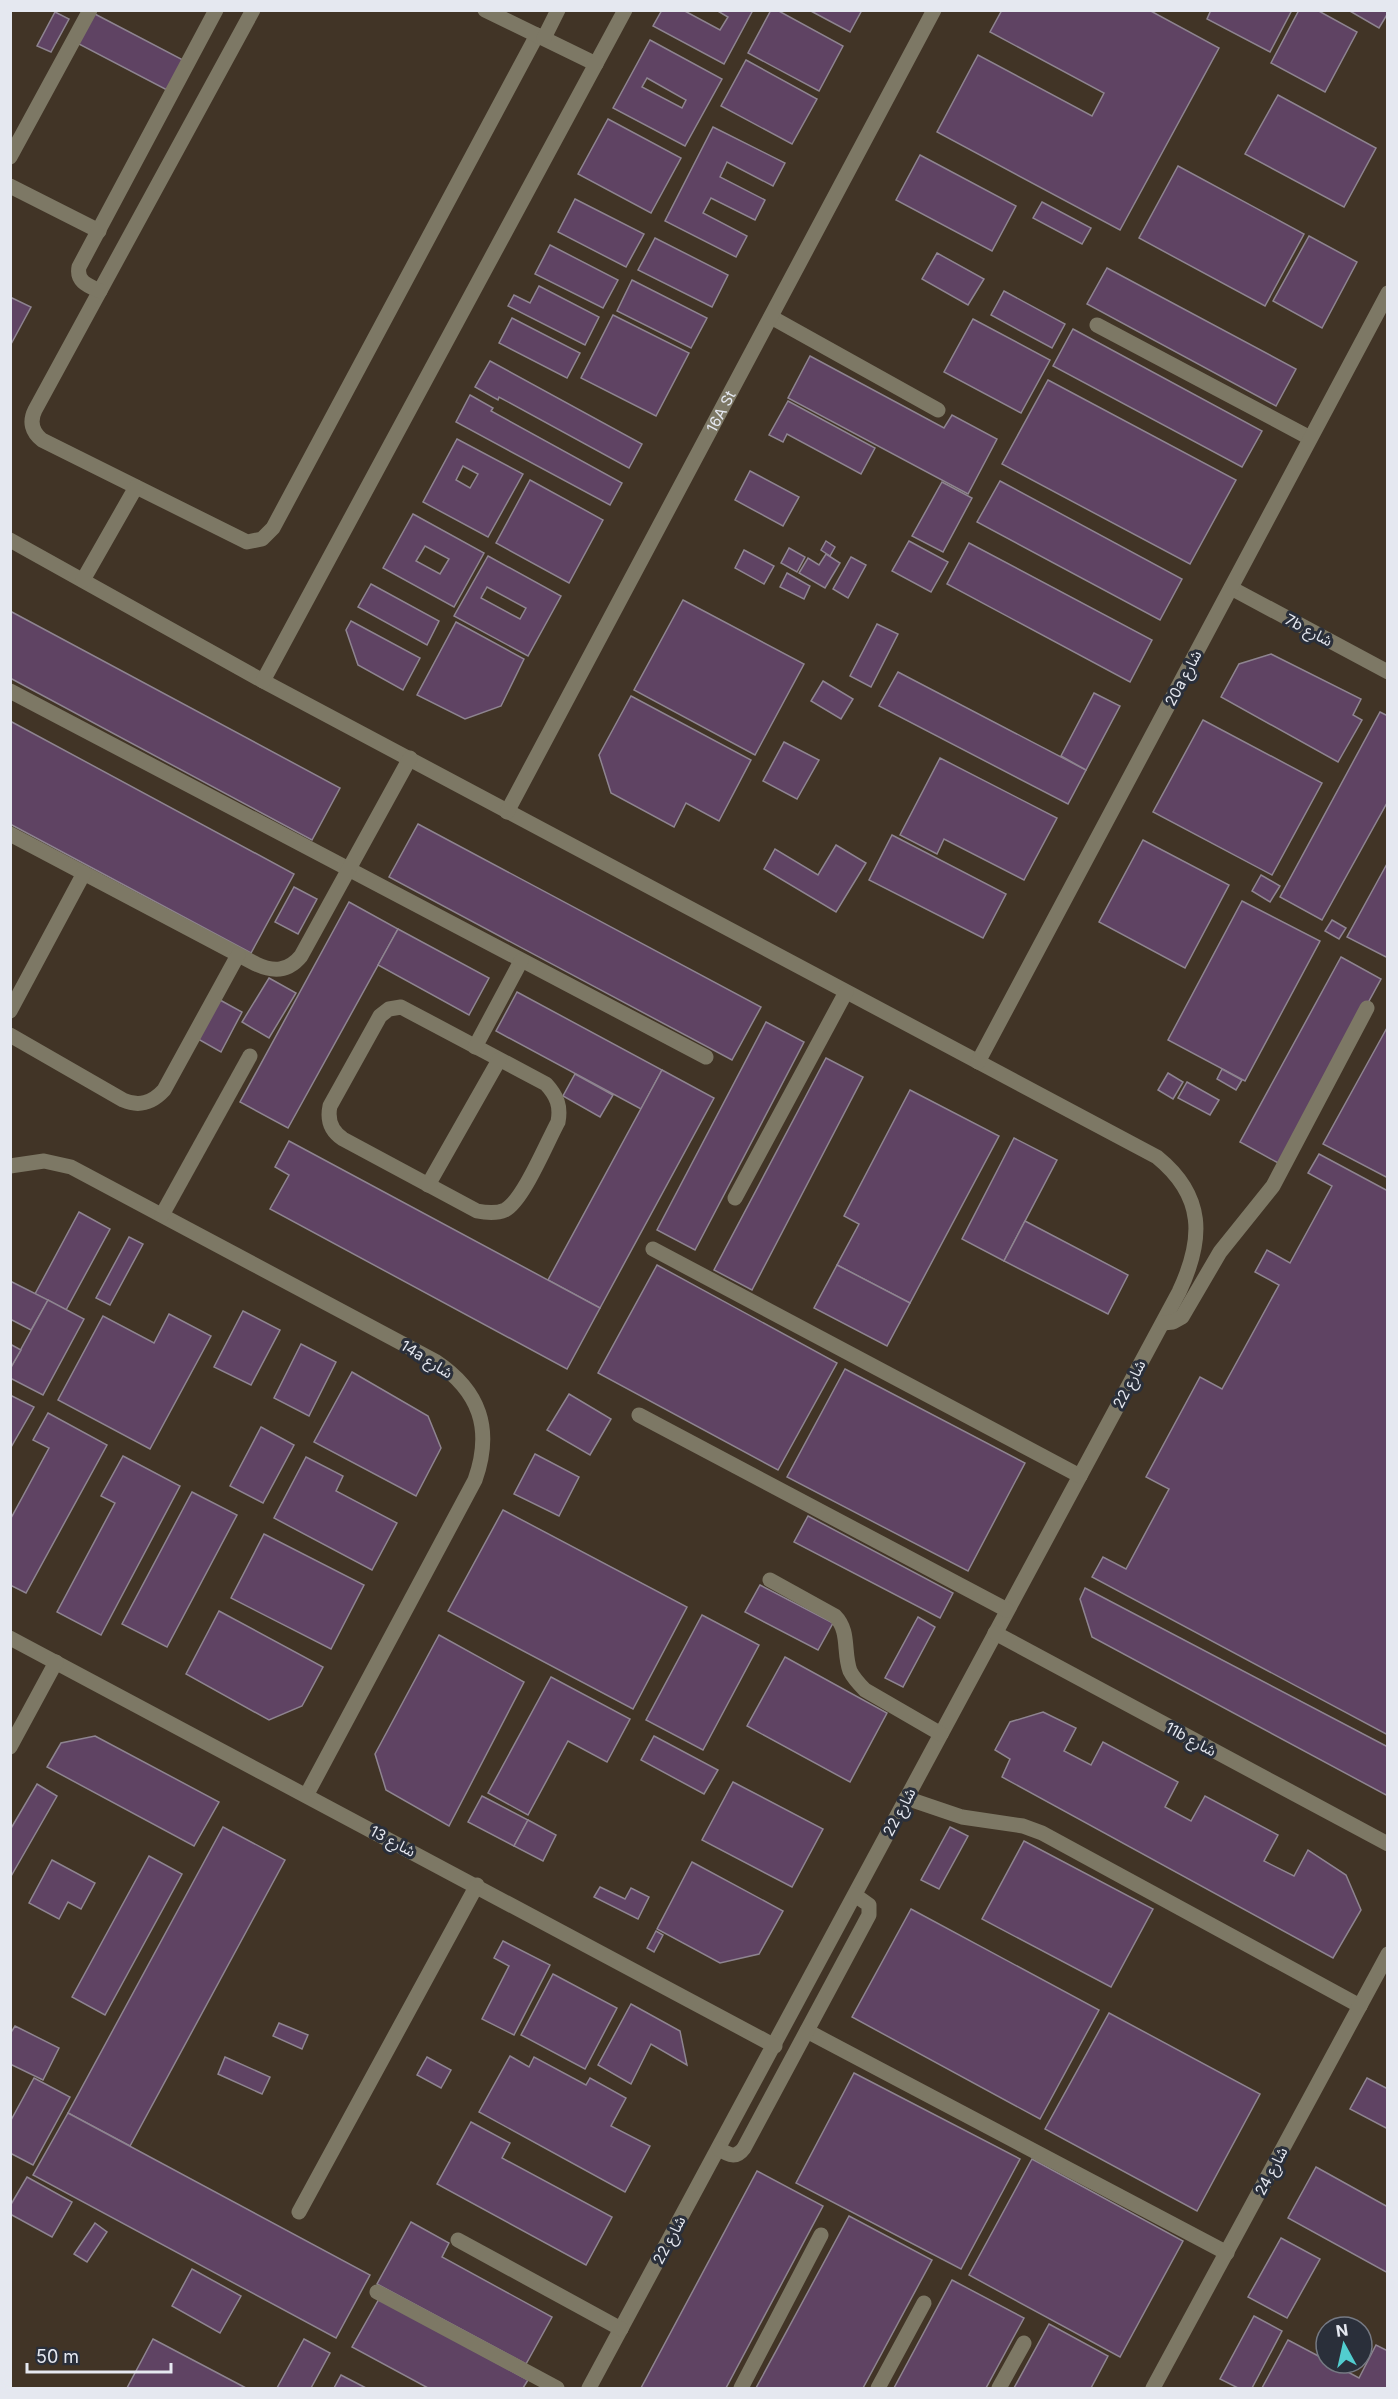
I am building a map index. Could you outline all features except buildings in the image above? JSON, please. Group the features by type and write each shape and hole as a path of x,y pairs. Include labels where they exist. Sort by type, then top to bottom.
{"street":[{"path":"10,157 90,10"},
{"path":"100,291 82,282 78,271 216,10"},
{"path":"253,10 34,410 32,426 42,440 240,540 255,541 269,534 541,36 558,10"},
{"path":"486,10 596,64"},
{"path":"263,681 625,10"},
{"name":"16A St","path":"507,812 934,10"},
{"path":"10,186 99,231"},
{"name":"20a شارع","path":"978,1062 1388,293"},
{"path":"771,317 938,410"},
{"path":"1097,326 1310,438"},
{"path":"83,580 136,488"},
{"path":"10,540 263,681 978,1062"},
{"name":"7b شارع","path":"1231,588 1388,672"},
{"path":"10,691 706,1057"},
{"path":"10,834 238,955 269,969 284,969 296,962 410,758"},
{"path":"10,1011 84,873"},
{"path":"10,1035 123,1100 130,1103 146,1103 164,1090 238,955"},
{"path":"475,1047 521,961"},
{"path":"735,1198 846,992"},
{"path":"1163,1323 1173,1322 1182,1317 1220,1252 1269,1192 1366,1008"},
{"path":"389,1009 407,1009 499,1060 546,1084 557,1098 559,1106 558,1122 518,1199 504,1210 486,1213 477,1211 338,1136 330,1125 330,1106 380,1016 389,1009"},
{"path":"162,1215 250,1056"},
{"path":"429,1185 499,1060"},
{"name":"شارع 22","path":"589,2388 1186,1278 1197,1231 1192,1202 1178,1176 1157,1157 978,1062"},
{"name":"14a شارع","path":"10,1166 44,1161 64,1165 435,1361 452,1372 476,1403 482,1422 484,1442 482,1461 475,1480 308,1794"},
{"path":"653,1249 1080,1476"},
{"path":"639,1415 1007,1610"},
{"path":"770,1580 840,1621 845,1635 850,1669 864,1690 941,1734"},
{"name":"11b شارع","path":"995,1633 1388,1844"},
{"name":"شارع 13","path":"10,1638 308,1794 774,2046"},
{"path":"10,1747 56,1662"},
{"path":"906,1798 962,1817 1023,1826 1042,1833 1360,2006"},
{"path":"299,2212 477,1886"},
{"path":"719,2149 732,2156 737,2155 744,2148 807,2031 868,1915 869,1905 855,1895"},
{"name":"شارع 24","path":"1154,2388 1388,1954"},
{"path":"807,2031 1227,2253"},
{"path":"741,2388 821,2235"},
{"path":"458,2240 621,2329"},
{"path":"377,2292 557,2388"},
{"path":"878,2388 924,2303"},
{"path":"999,2388 1024,2343"}],"shaded area":[{"path":"11,11 1387,11 1387,2388 11,2388"}]}
